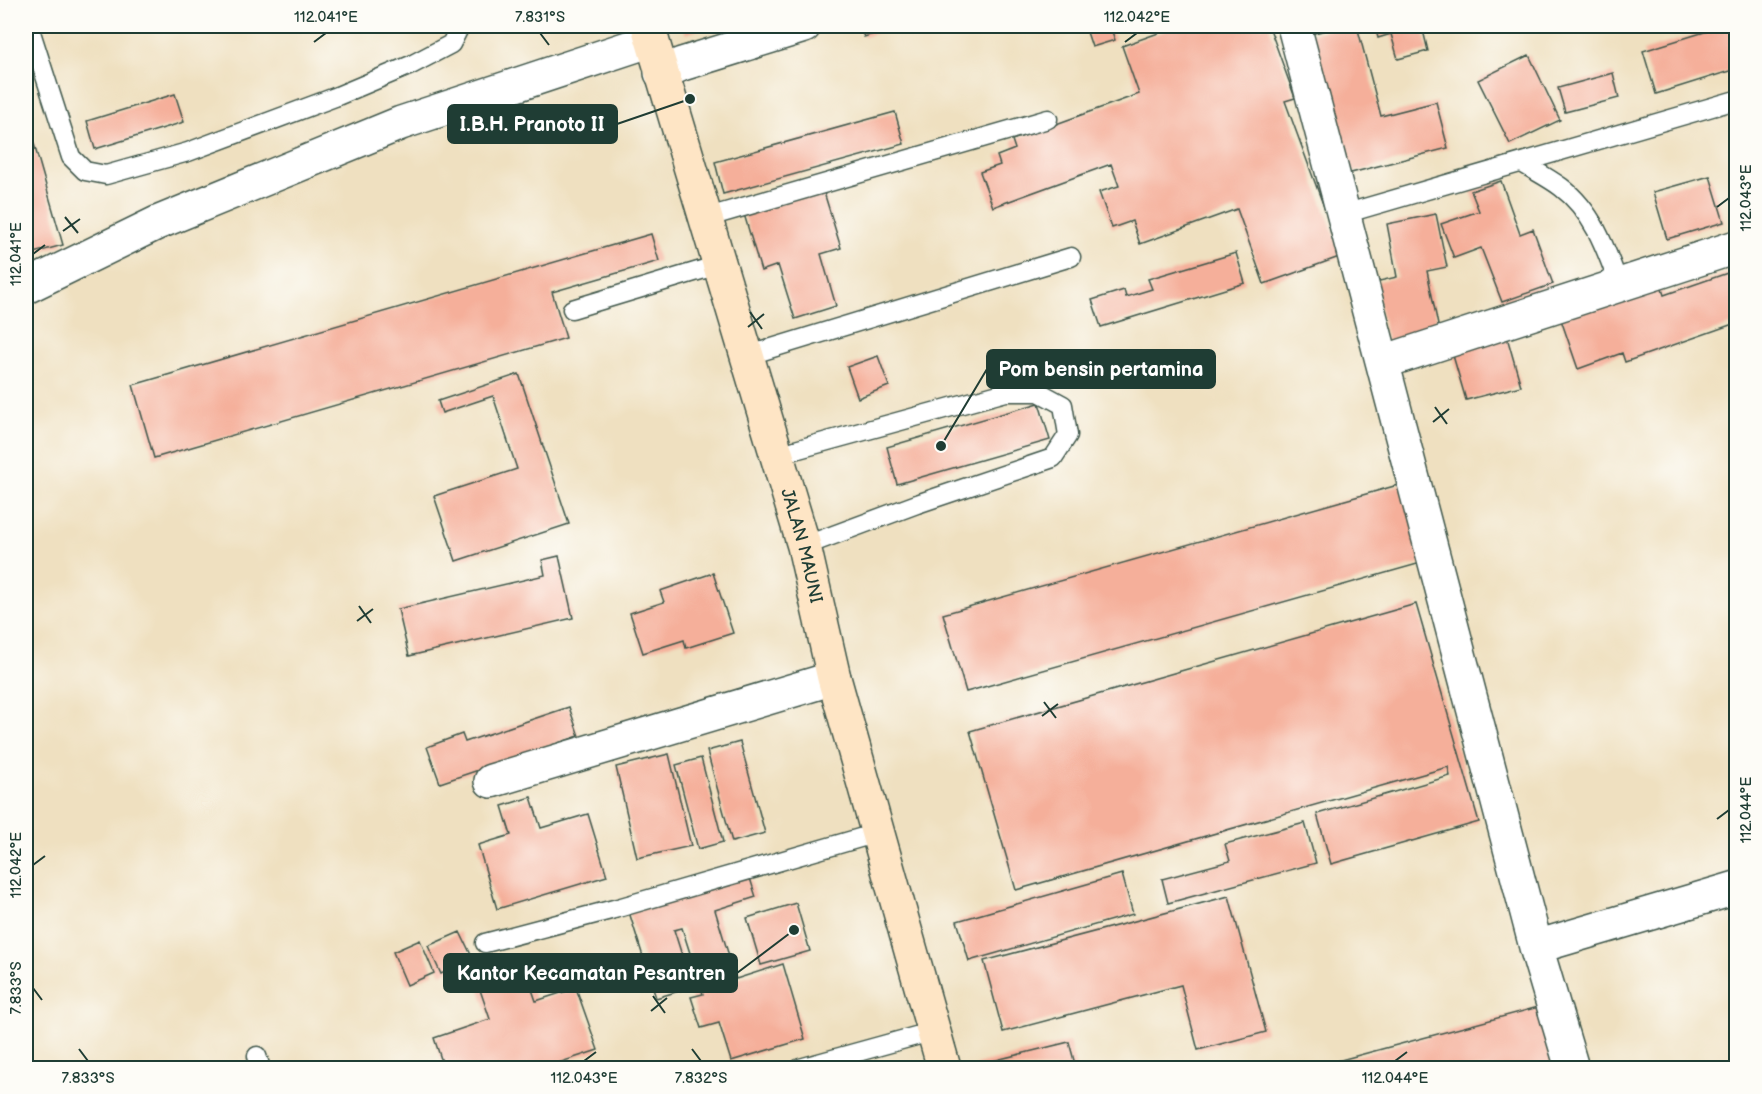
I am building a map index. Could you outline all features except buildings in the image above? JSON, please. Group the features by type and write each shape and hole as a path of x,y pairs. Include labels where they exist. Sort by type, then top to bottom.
{"main road":[{"name":"JALAN MAUNI","path":"650,33 804,546 834,678 944,1068"}],"street":[{"path":"661,73 804,26"},
{"path":"1294,26 1536,947 1572,1068"},
{"path":"26,286 157,223 401,123 650,33"},
{"path":"1383,362 1737,248"},
{"path":"491,781 834,678"},
{"path":"1536,947 1737,888"}],"lane":[{"path":"29,26 71,157 85,171 106,175 188,152 357,88 411,65 451,44 460,26"},
{"path":"1344,214 1737,100"},
{"path":"705,218 1048,119"},
{"path":"1522,163 1562,188 1588,214 1606,250 1619,285"},
{"path":"746,356 1071,257"},
{"path":"572,309 718,265"},
{"path":"777,457 795,450 1006,392 1039,392 1063,405 1068,435 1053,458 917,504 804,546"},
{"path":"485,943 618,908 877,833"},
{"path":"800,1068 933,1031"}],"place":[{"name":"I.B.H. Pranoto II","path":"690,99"},
{"name":"Pom bensin pertamina","path":"941,446"},
{"name":"Kantor Kecamatan Pesantren","path":"794,930"}]}
